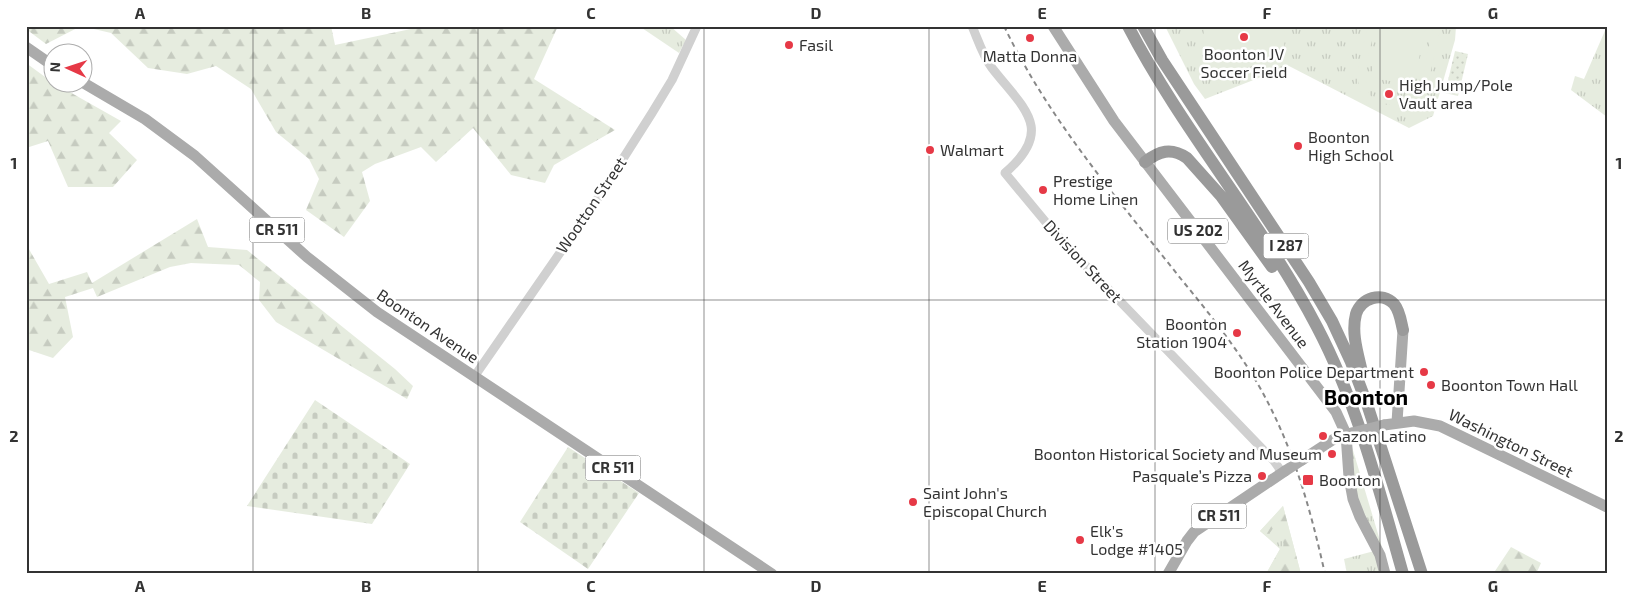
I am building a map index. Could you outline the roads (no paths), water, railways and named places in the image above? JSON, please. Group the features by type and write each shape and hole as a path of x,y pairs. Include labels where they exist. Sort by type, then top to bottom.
{"highway":[{"name":"I 287","path":"1128,26 1165,91 1261,235 1301,299 1328,348 1353,409 1372,466 1402,570"},
{"name":"I 287","path":"1143,26 1162,60 1321,302 1351,362 1382,448 1420,570"},
{"path":"1153,26 1162,60"},
{"path":"1145,162 1156,154 1168,151 1181,154 1187,158 1230,207 1289,291 1301,299"},
{"path":"1382,448 1356,345 1354,328 1356,314 1362,305 1371,298 1377,297 1388,300 1396,306 1403,330"}],"main road":[{"name":"Myrtle Avenue","path":"1053,26 1105,108 1331,406 1349,433 1349,477 1353,499 1360,518 1376,546 1384,569"},
{"path":"26,46 42,58"},
{"name":"Boonton Avenue","path":"92,88 145,119 194,156 336,280 377,312 772,574"},
{"path":"1397,422 1403,330"},
{"name":"Washington Street","path":"1349,433 1397,422 1423,422 1440,426 1607,507"},
{"name":"CR 511","path":"1168,574 1194,532 1329,442 1349,433"}],"street":[{"name":"Wootton Street","path":"474,377 600,195 652,113 680,64 697,26"},
{"name":"Division Street","path":"972,26 991,66 1021,103 1028,114 1031,125 1031,136 1024,154 1005,174 1074,254 1274,461 1283,473"}],"railway":[{"path":"1004,26 1022,61 1063,126 1109,188 1222,331 1259,386 1282,431 1291,454 1313,525 1325,574"}],"place":[{"name":"Boonton JV Soccer Field","path":"1244,37"},
{"name":"Matta Donna","path":"1030,38"},
{"name":"Fasil","path":"789,45"},
{"name":"High Jump/Pole Vault area","path":"1389,94"},
{"name":"Boonton High School","path":"1298,146"},
{"name":"Walmart","path":"930,150"},
{"name":"Prestige Home Linen","path":"1043,190"},
{"name":"Boonton Station 1904","path":"1237,333"},
{"name":"Boonton Police Department","path":"1424,372"},
{"name":"Boonton Town Hall","path":"1431,385"},
{"name":"Sazon Latino","path":"1323,436"},
{"name":"Boonton Historical Society and Museum","path":"1332,454"},
{"name":"Pasquale’s Pizza","path":"1262,476"},
{"name":"Boonton","path":"1308,480"},
{"name":"Saint John's Episcopal Church","path":"913,502"},
{"name":"Elk's Lodge #1405","path":"1080,540"}],"district":[{"name":"Boonton","path":"1366,398"}]}
